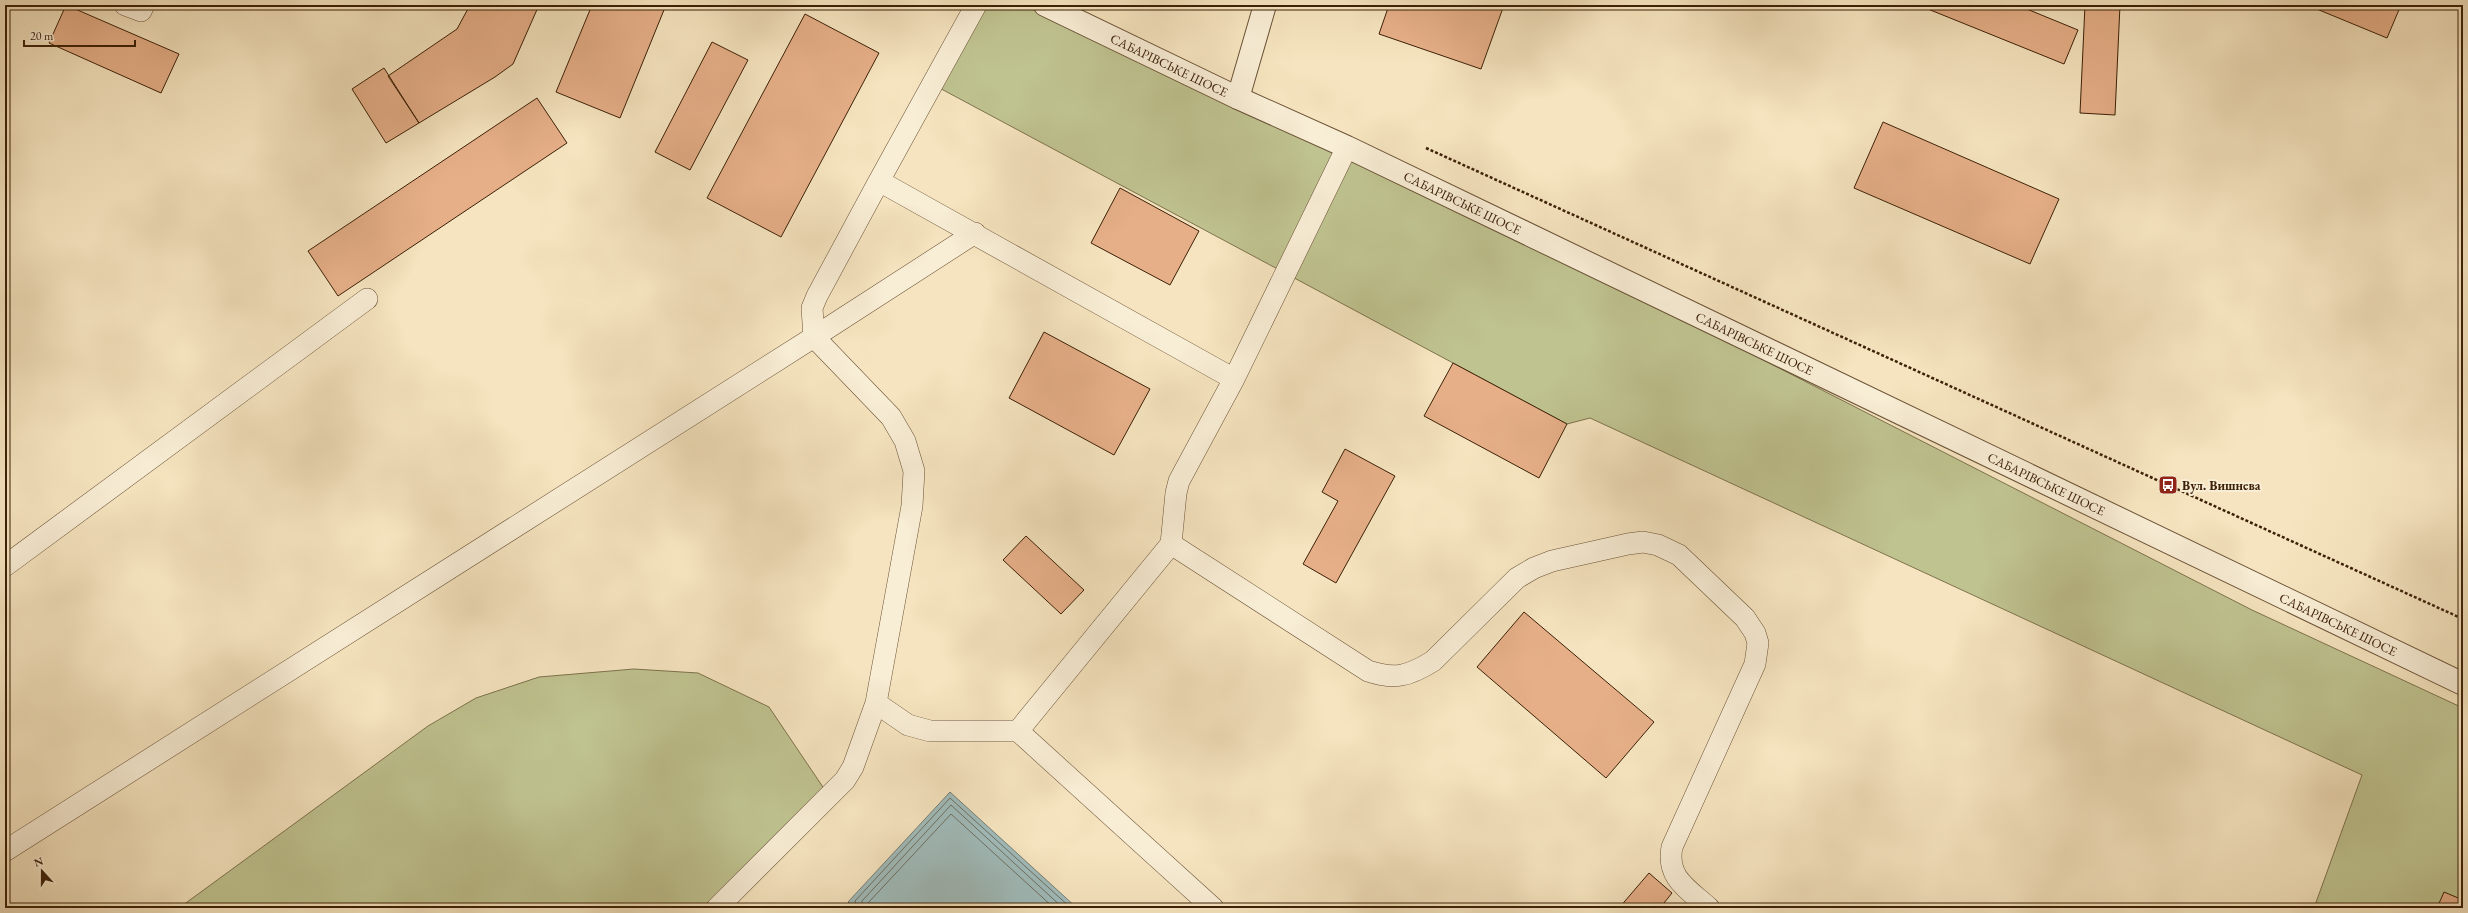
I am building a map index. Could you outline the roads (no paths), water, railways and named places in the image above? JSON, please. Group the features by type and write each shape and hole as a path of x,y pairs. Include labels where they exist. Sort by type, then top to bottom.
{"street":[{"name":"САБАРІВСЬКЕ ШОСЕ","path":"1045,5 1238,98 1347,147 2463,684"},
{"path":"1238,98 1265,5"}],"lane":[{"path":"125,5 141,11 144,5"},
{"path":"717,908 845,780 853,767 876,703 912,506 914,471 905,441 891,417 814,337 812,308 879,181 976,5"},
{"path":"1018,731 1171,544 1175,499 1179,482 1234,379 1347,147"},
{"path":"879,181 975,233 1234,379"},
{"path":"5,851 814,337 975,233"},
{"path":"5,566 367,299"},
{"path":"1171,544 1368,671 1395,677 1420,669 1433,661 1518,578 1534,568 1552,561 1636,543 1658,545 1679,555 1745,618 1755,633 1758,643 1755,664 1672,847 1670,857 1671,867 1678,880 1709,908"},
{"path":"876,703 908,725 930,732 1018,731 1213,908"}],"water":[{"path":"950,792 1077,908 855,908 848,902"}],"place":[{"name":"Вул. Вишнева","path":"2168,485"}]}
